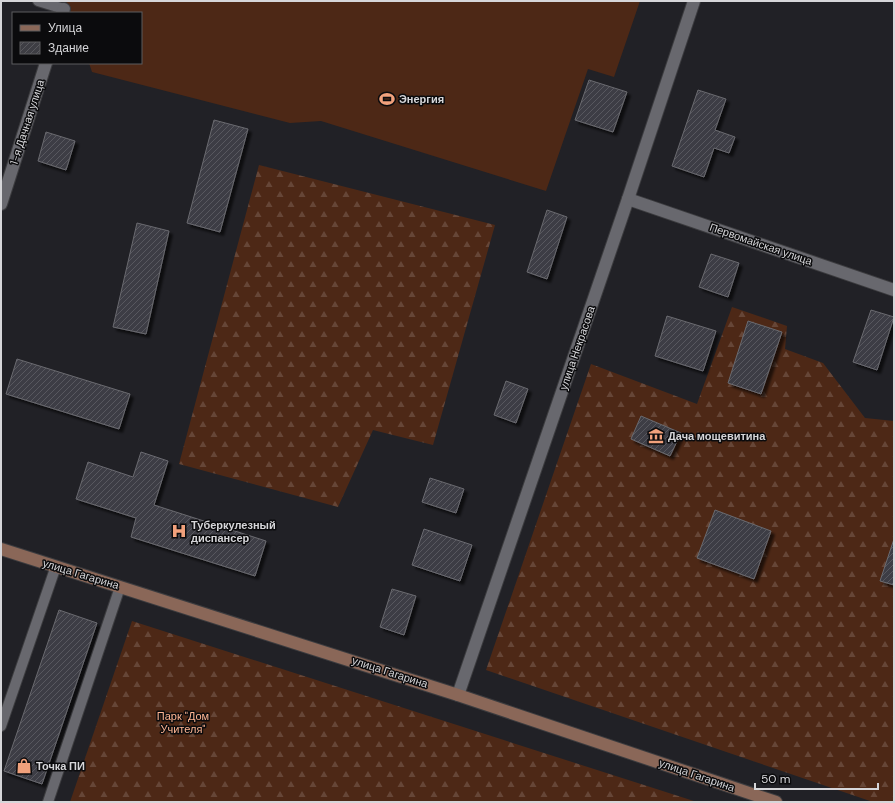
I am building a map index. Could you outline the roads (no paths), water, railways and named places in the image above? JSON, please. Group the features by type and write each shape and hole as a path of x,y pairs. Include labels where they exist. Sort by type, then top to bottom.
{"street":[{"name":"улица Некрасова","path":"458,694 628,199 694,1"},
{"name":"1-я Дачная улица","path":"1,204 46,64"},
{"name":"Первомайская улица","path":"628,199 894,290"},
{"name":"улица Гагарина","path":"1,549 458,694 776,802"}],"lane":[{"path":"38,1 63,11"},
{"path":"1,726 56,566"},
{"path":"48,802 120,587"}],"place":[{"name":"Энергия","path":"387,99"},
{"name":"Дача мощевитина","path":"656,436"},
{"name":"Туберкулезный диспансер","path":"179,531"},
{"name":"Точка ПИ","path":"24,766"}],"park label":[{"name":"Парк \"Дом Учителя\"","path":"183,722"}]}
